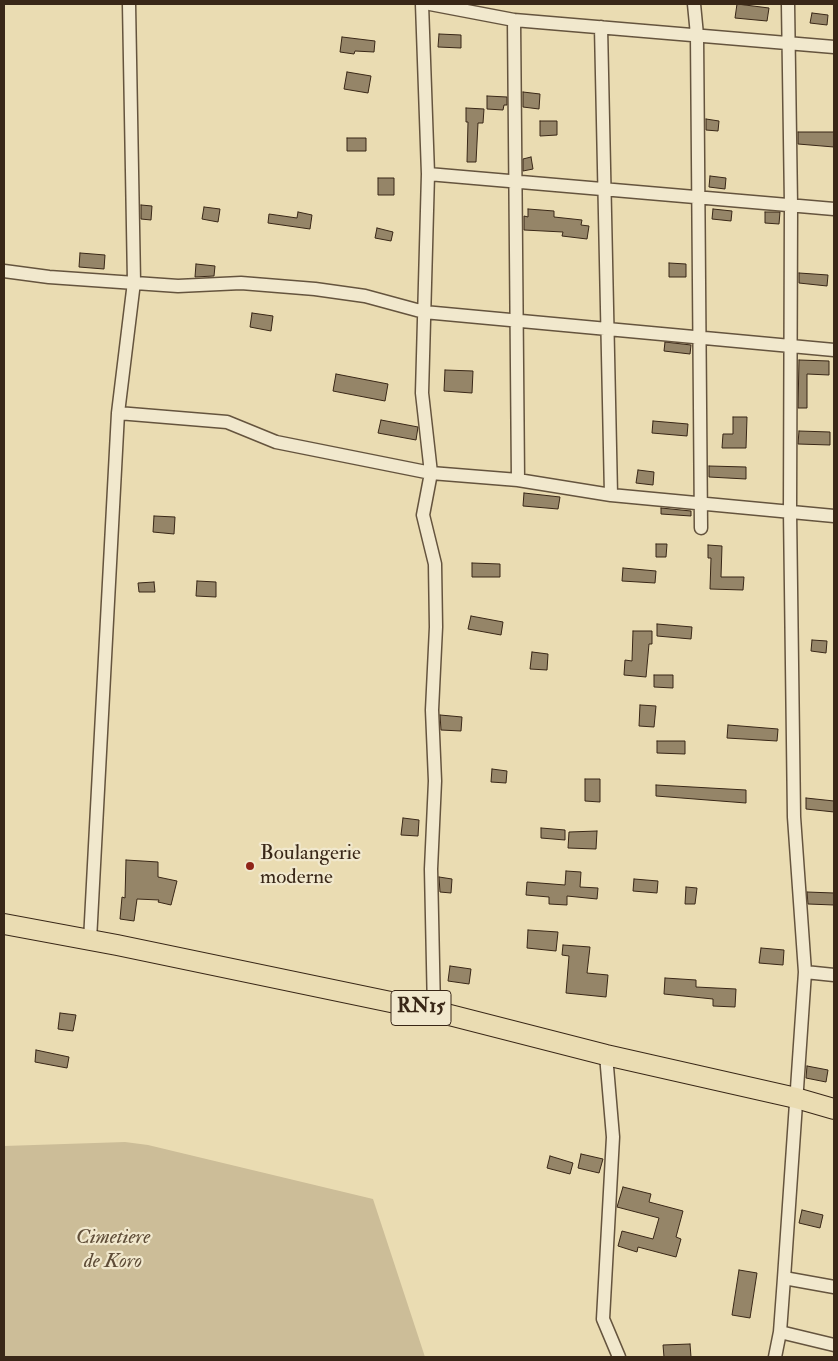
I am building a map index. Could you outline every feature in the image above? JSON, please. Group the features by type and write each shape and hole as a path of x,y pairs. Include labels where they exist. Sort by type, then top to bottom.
{"main road":[{"name":"RN15","path":"4,924 434,1011 606,1055 796,1098 834,1109"}],"street":[{"path":"90,940 118,413 134,282 129,4"},
{"path":"422,4 428,174 422,393 431,473 423,515 435,564 436,627 432,710 435,781 431,869 434,1011"},
{"path":"430,4 514,20 834,47"},
{"path":"694,4 697,35 701,528"},
{"path":"775,1357 780,1332 805,972 794,817 790,511 791,205 787,44 788,4"},
{"path":"514,20 518,480"},
{"path":"601,27 611,495"},
{"path":"428,174 834,209"},
{"path":"4,271 178,286 241,283 315,289 365,296 424,312 834,350"},
{"path":"118,413 227,422 276,442 431,473 518,480 611,495 834,516"},
{"path":"805,972 834,975"},
{"path":"606,1055 613,1137 603,1320 619,1357"},
{"path":"784,1278 834,1288"},
{"path":"780,1332 834,1346"}],"green space":[{"name":"Cimetiere de Koro","path":"125,1142 148,1145 373,1199 425,1357 4,1357 4,1146"}],"building":[{"path":"737,4 769,8 767,21 735,18"},
{"path":"812,13 828,15 827,25 810,23"},
{"path":"439,34 461,35 461,48 438,47"},
{"path":"342,37 375,41 374,52 355,51 354,54 340,52"},
{"path":"347,72 371,76 368,93 344,89"},
{"path":"523,92 540,94 539,109 523,107"},
{"path":"487,96 507,97 507,105 504,105 503,110 487,109"},
{"path":"466,108 484,109 483,123 478,123 476,162 467,162 468,122 466,122"},
{"path":"706,119 719,121 718,131 706,130"},
{"path":"540,121 557,121 557,135 540,136"},
{"path":"798,132 834,132 834,147 798,144"},
{"path":"347,138 366,138 366,151 347,151"},
{"path":"531,157 533,169 523,171 523,159"},
{"path":"710,176 726,178 725,189 709,187"},
{"path":"378,178 394,178 394,195 378,195"},
{"path":"141,205 152,206 151,220 141,219"},
{"path":"204,207 220,209 218,222 202,219"},
{"path":"528,209 554,211 554,217 582,220 581,225 589,226 587,239 562,236 563,232 524,230 524,216 528,217"},
{"path":"713,209 732,211 731,221 712,219"},
{"path":"298,212 312,215 310,229 268,223 269,214 297,218"},
{"path":"765,212 780,212 779,224 765,223"},
{"path":"377,228 393,232 391,241 375,238"},
{"path":"80,253 105,255 104,269 79,267"},
{"path":"669,263 686,264 686,277 669,277"},
{"path":"196,264 215,266 214,276 195,277"},
{"path":"799,273 828,275 827,286 799,283"},
{"path":"252,313 273,316 271,331 250,327"},
{"path":"665,342 691,345 690,354 664,351"},
{"path":"799,360 829,361 829,375 807,374 807,408 798,408"},
{"path":"445,370 473,371 472,393 444,391"},
{"path":"336,374 388,384 385,401 333,391"},
{"path":"733,417 747,417 746,448 722,448 723,434 733,434"},
{"path":"381,420 418,427 416,440 378,433"},
{"path":"653,421 688,424 687,436 652,433"},
{"path":"799,431 830,432 830,445 798,444"},
{"path":"709,466 746,467 746,479 709,477"},
{"path":"638,470 654,472 653,485 636,483"},
{"path":"524,493 560,497 558,509 523,506"},
{"path":"661,508 691,511 691,516 661,514"},
{"path":"154,516 175,517 174,534 153,532"},
{"path":"656,544 667,544 666,557 656,557"},
{"path":"708,545 722,546 721,577 744,577 743,590 710,589 711,558 708,558"},
{"path":"472,563 500,564 500,577 472,577"},
{"path":"623,568 656,571 655,583 622,581"},
{"path":"197,581 216,582 216,597 196,596"},
{"path":"154,582 155,592 139,592 138,583"},
{"path":"471,616 503,622 501,635 468,629"},
{"path":"657,624 692,627 691,639 657,636"},
{"path":"633,631 652,631 652,644 649,644 646,677 624,675 625,660 632,661"},
{"path":"812,640 827,641 826,653 811,651"},
{"path":"532,652 548,654 547,670 530,669"},
{"path":"654,675 673,675 673,688 654,687"},
{"path":"640,705 656,706 654,727 639,726"},
{"path":"440,715 462,717 461,731 441,730"},
{"path":"728,725 778,729 777,741 727,738"},
{"path":"657,741 685,741 685,754 657,753"},
{"path":"492,769 507,771 506,783 491,782"},
{"path":"585,779 600,779 600,802 585,801"},
{"path":"656,785 746,790 746,803 656,796"},
{"path":"806,798 834,801 834,812 806,809"},
{"path":"403,818 419,820 418,836 401,835"},
{"path":"541,828 565,830 565,840 541,838"},
{"path":"597,831 596,849 568,848 569,832"},
{"path":"126,860 158,862 158,877 177,881 171,905 158,902 159,900 137,899 134,921 120,919 122,897 125,898"},
{"path":"566,871 581,872 580,887 598,888 597,899 567,896 567,905 549,904 549,897 526,895 527,882 565,885"},
{"path":"439,877 452,879 451,893 440,892"},
{"path":"634,879 658,881 657,893 633,891"},
{"path":"686,887 697,888 695,904 685,904"},
{"path":"807,892 834,893 834,905 808,904"},
{"path":"528,930 558,932 556,951 527,948"},
{"path":"563,945 590,947 587,973 608,975 606,997 566,993 569,956 562,955"},
{"path":"761,948 784,950 783,965 759,963"},
{"path":"450,966 471,969 469,984 448,981"},
{"path":"665,978 696,980 696,987 736,989 735,1007 713,1006 713,999 664,994"},
{"path":"60,1013 76,1015 73,1031 58,1029"},
{"path":"36,1050 69,1057 67,1068 35,1062"},
{"path":"807,1066 828,1070 826,1082 806,1078"},
{"path":"581,1154 603,1159 599,1173 578,1168"},
{"path":"550,1156 573,1163 570,1174 547,1168"},
{"path":"623,1187 651,1194 649,1202 683,1211 676,1237 681,1239 676,1257 638,1247 637,1252 618,1246 622,1231 653,1239 659,1218 617,1207"},
{"path":"802,1210 823,1215 820,1228 799,1223"},
{"path":"739,1270 757,1273 750,1318 732,1315"},
{"path":"690,1344 691,1357 664,1357 663,1345"}],"place":[{"name":"Boulangerie moderne","path":"250,866"}]}
